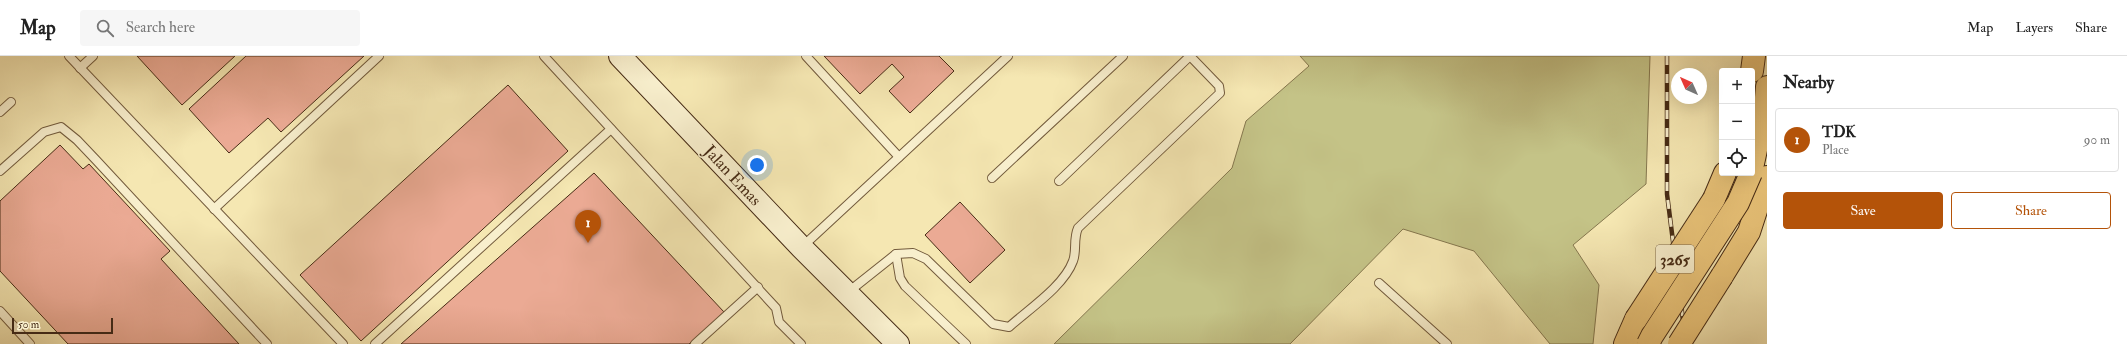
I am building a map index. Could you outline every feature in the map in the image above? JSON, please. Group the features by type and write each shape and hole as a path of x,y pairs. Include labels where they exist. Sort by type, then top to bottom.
{"main road":[{"name":"Jalan Emas","path":"620,56 801,247 898,344"},
{"path":"1752,68 1754,56"},
{"path":"1755,155 1766,108 1767,87"},
{"name":"3265","path":"1629,344 1636,320 1714,199 1724,176"},
{"path":"1648,344 1738,203 1750,176"},
{"name":"3265","path":"1679,344 1749,232 1767,177"},
{"name":"Jalan Emas","path":"846,293 887,344"},
{"path":"1626,344 1636,320"}],"lane":[{"path":"69,56 343,344"},
{"path":"80,68 93,56"},
{"path":"214,209 379,56"},
{"path":"544,56 758,287 776,308 779,322 801,344"},
{"path":"806,56 899,157"},
{"path":"801,247 1008,56"},
{"path":"992,178 1122,56"},
{"path":"846,293 896,254 913,252 926,259 993,324 1009,327 1067,275 1074,259 1075,234 1078,228 1220,93 1219,86 1190,56 1059,181"},
{"path":"0,112 11,102"},
{"path":"0,170 44,132 61,127 92,155 267,344"},
{"path":"375,344 611,129"},
{"path":"896,254 900,278 905,286 966,344"},
{"path":"1379,283 1447,344"},
{"path":"695,344 758,287"},
{"path":"0,311 30,344"}],"shaded area":[{"path":"1300,56 1650,56 1646,184 1573,245 1599,285 1593,344 1550,344 1474,251 1403,229 1290,344 1054,344 1232,168 1246,121 1309,66"}],"building":[{"path":"137,56 235,56 182,105"},
{"path":"246,56 364,56 281,132 268,118 229,153 189,109"},
{"path":"824,56 939,56 954,71 910,113 889,91 904,77 892,64 860,94"},
{"path":"508,85 568,151 361,341 300,275"},
{"path":"60,145 83,169 89,164 170,251 161,259 239,344 68,344 0,271 0,201"},
{"path":"594,173 724,312 689,344 401,344"},
{"path":"960,202 1005,250 970,283 925,235"}],"railway":[{"path":"1667,56 1667,194 1686,344"}],"place":[{"name":"TDK","path":"588,243"}]}
